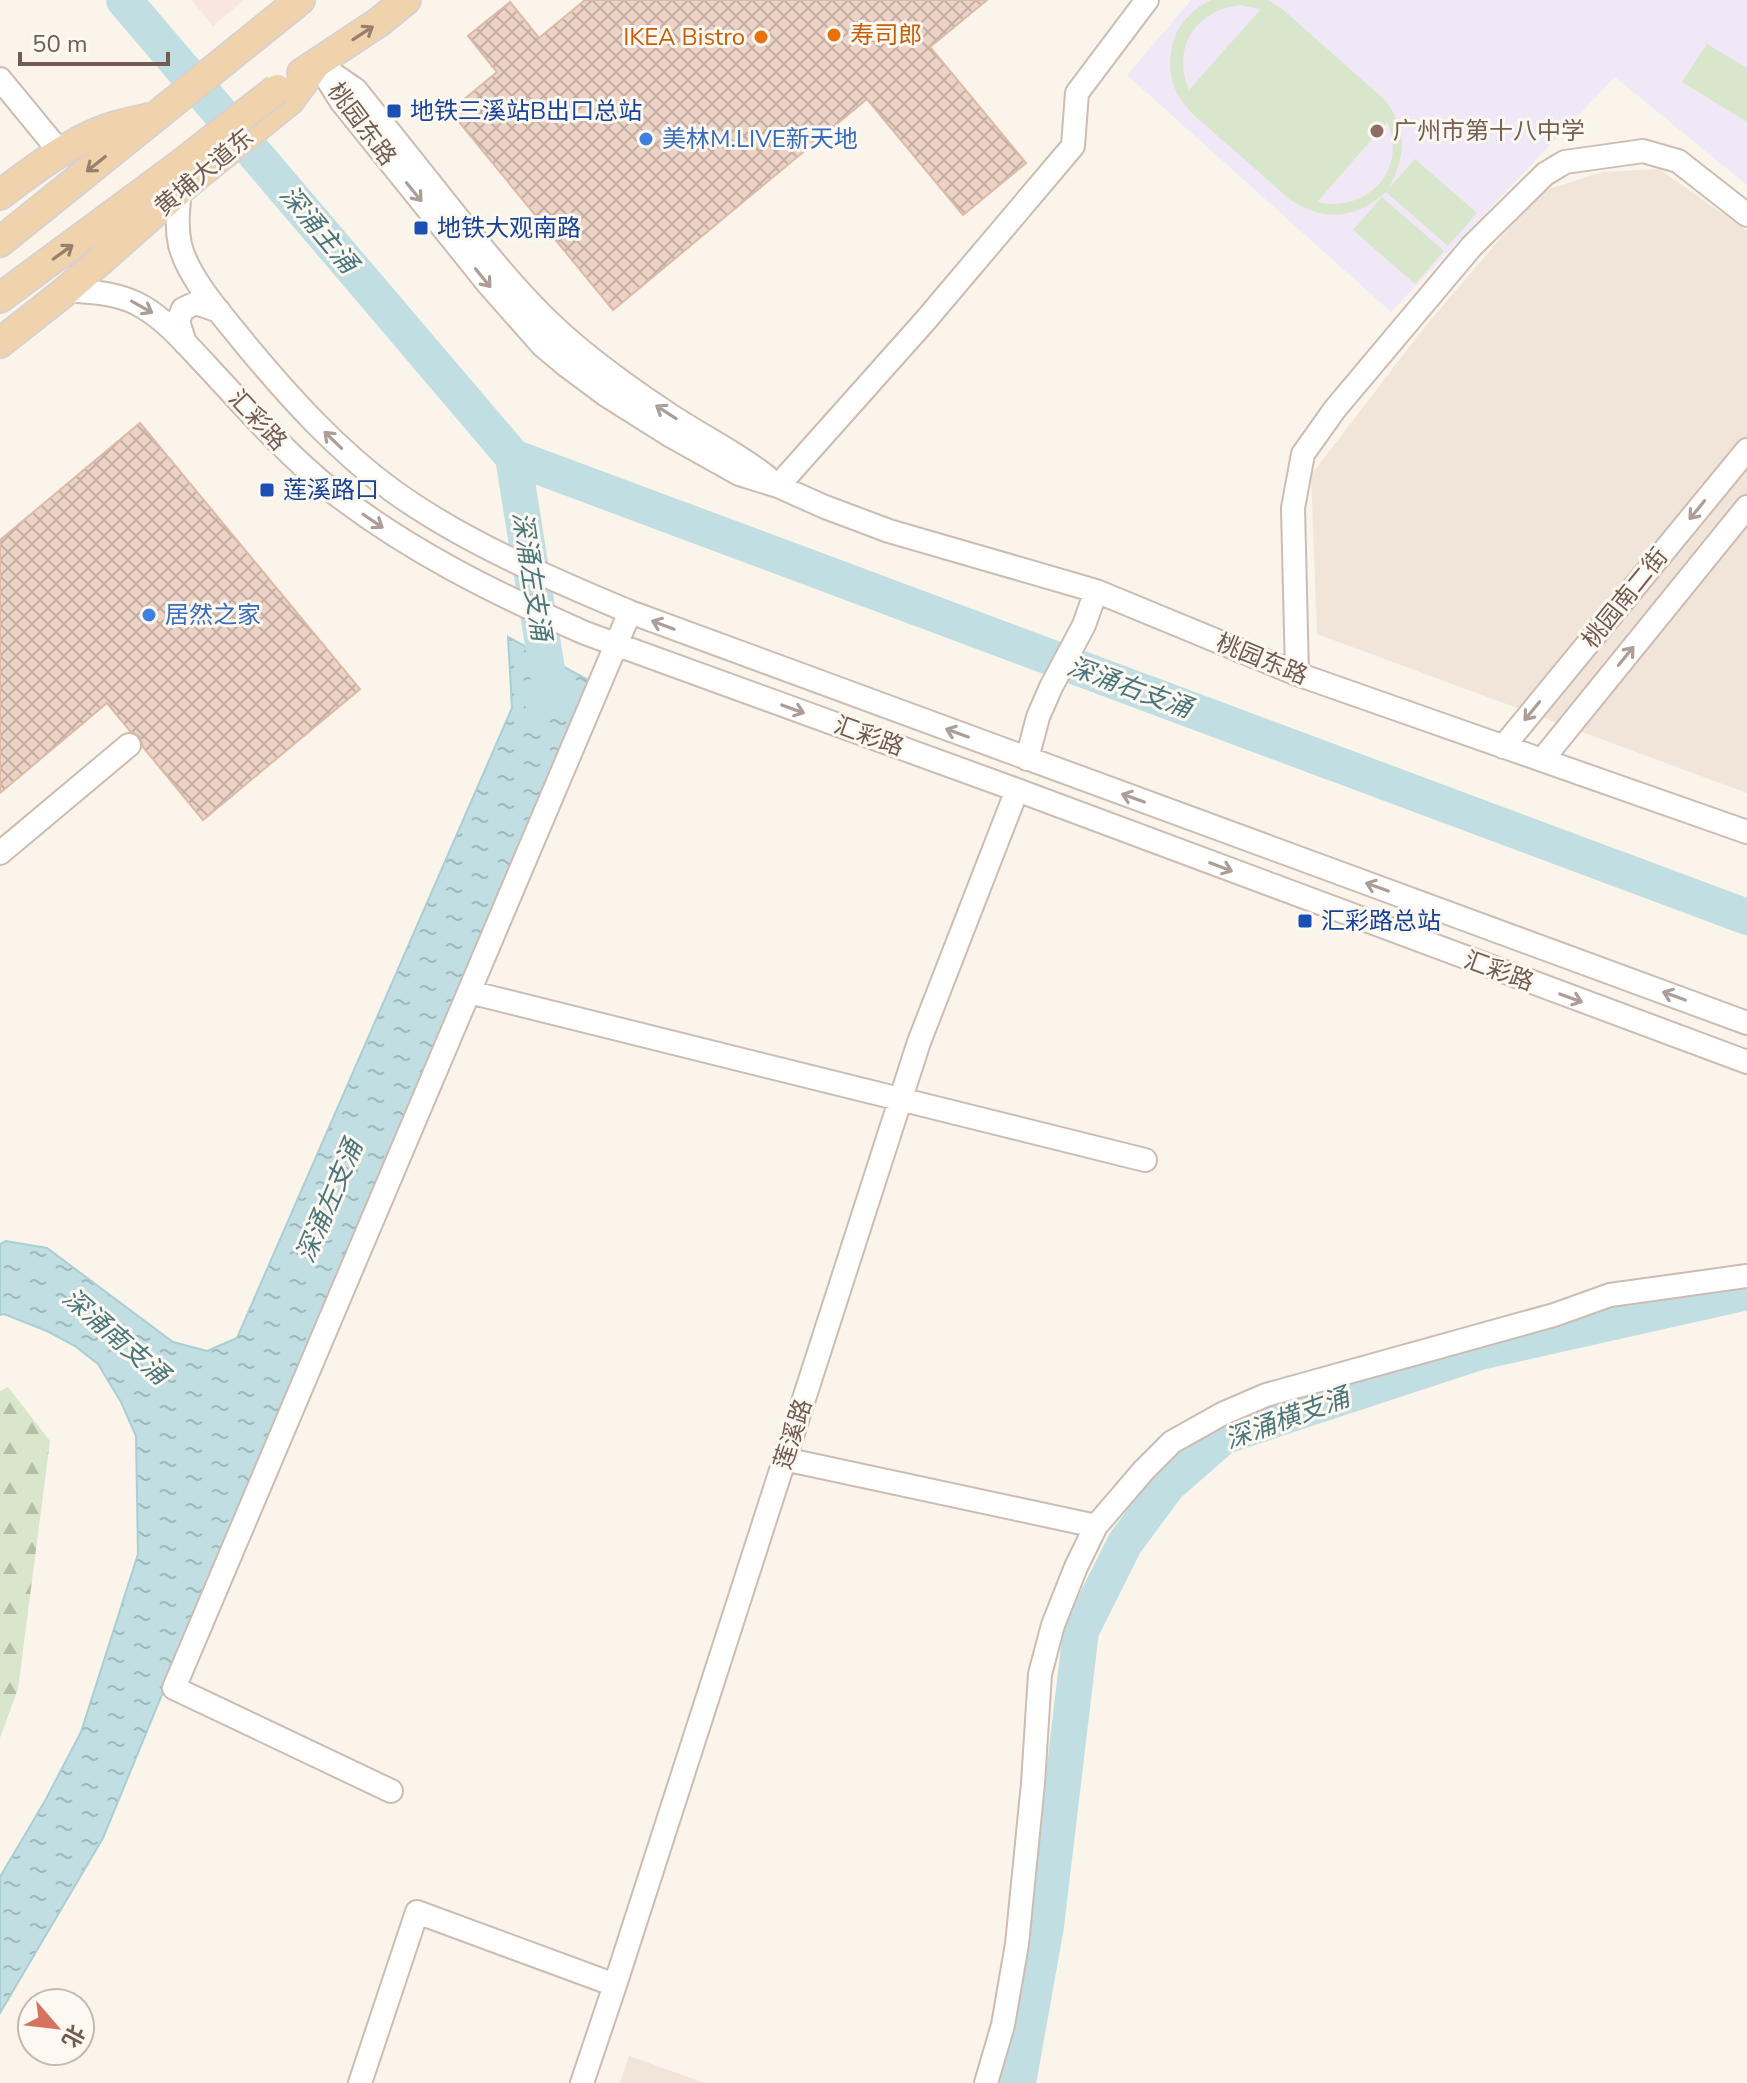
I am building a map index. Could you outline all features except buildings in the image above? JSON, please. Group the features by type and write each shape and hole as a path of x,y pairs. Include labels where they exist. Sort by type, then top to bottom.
{"main road":[{"path":"0,242 300,0"},
{"path":"0,298 184,178 317,63 406,0"},
{"path":"0,195 60,152 86,138 109,127 157,115"},
{"name":"黄埔大道东","path":"0,343 67,290 184,178"}],"street":[{"path":"778,486 925,321 1073,146 1077,93 1147,0"},
{"name":"桃园东路","path":"317,63 351,113 489,285 542,345 606,395 739,474 778,486 889,531 1096,591 1297,674 1747,832"},
{"path":"0,79 60,152"},
{"path":"1297,674 1293,508 1303,454 1335,409 1472,246 1545,174 1565,162 1643,151 1678,161 1747,215"},
{"name":"汇彩路","path":"184,178 177,219 181,247 188,265 219,311 315,423 349,455 393,491 466,536 630,612 1747,1023"},
{"name":"汇彩路","path":"67,290 122,298 161,320 295,459 330,489 397,536 482,585 585,633 1747,1062"},
{"path":"186,344 178,321 183,309 196,303 219,311"},
{"name":"桃园南二街","path":"1503,747 1747,450"},
{"name":"桃园南二街","path":"1542,760 1747,507"},
{"path":"1027,759 1034,730 1051,687 1084,625 1096,591"},
{"path":"391,1791 174,1688 630,612"},
{"path":"720,682 731,650"},
{"path":"0,853 129,745"},
{"name":"莲溪路","path":"582,2083 919,1042 1017,790"},
{"path":"469,992 1145,1160"},
{"path":"986,2083 1003,2025 1017,1944 1040,1674 1053,1625 1096,1526 1144,1470 1172,1442 1222,1414 1266,1395 1554,1315 1610,1295 1747,1276"},
{"path":"784,1459 1096,1526"},
{"path":"360,2083 417,1912 615,1985"}],"shaded area":[{"path":"191,0 244,0 213,26"},
{"name":"广州市第十八中学","path":"1191,0 1747,0 1747,185 1615,77 1391,312 1127,75"},
{"path":"1659,169 1747,231 1747,793 1317,634 1311,475 1423,329 1540,192 1602,172"},
{"path":"629,2056 705,2083 620,2083"}],"green space":[{"path":"1211,0 1268,0 1386,101 1398,123 1402,144 1399,165 1389,188 1415,159 1477,213 1448,246 1386,192 1363,208 1339,215 1314,212 1302,206 1289,199 1186,106 1172,80 1171,53 1174,39 1184,21","holes":["1240,5 1261,9 1189,90 1183,60 1191,34 1211,14","1387,122 1392,156 1379,184 1352,201 1335,204 1317,202"]},
{"path":"1707,44 1747,68 1747,122 1682,82"},
{"path":"1382,197 1444,251 1415,284 1353,230"},
{"path":"8,1387 50,1441 18,1689 0,1738 0,1391"}],"water":[{"name":"深涌南支涌","path":"508,637 592,682 235,1517 103,1838 0,2013 0,1877 81,1732 138,1554 136,1436 121,1402 98,1364 75,1346 47,1331 0,1315 0,1244 6,1241 47,1248 173,1342 207,1351 237,1338 512,708"}],"waterway":[{"name":"深涌右支涌","path":"124,0 513,457 1747,917"},
{"name":"深涌左支涌","path":"513,457 550,688 543,703"},
{"name":"深涌横支涌","path":"1018,2083 1046,1926 1081,1631 1125,1543 1168,1485 1223,1437 1288,1415 1480,1352 1747,1292"}],"place":[{"name":"寿司郎","path":"834,35"},
{"name":"IKEA Bistro","path":"761,37"},
{"name":"地铁三溪站B出口总站","path":"394,111"},
{"name":"广州市第十八中学","path":"1377,131"},
{"name":"美林M.LIVE新天地","path":"646,139"},
{"name":"地铁大观南路","path":"421,228"},
{"name":"莲溪路口","path":"267,490"},
{"name":"居然之家","path":"149,615"},
{"name":"汇彩路总站","path":"1305,921"}],"water label":[{"name":"深涌主涌","path":"319,229"}]}
